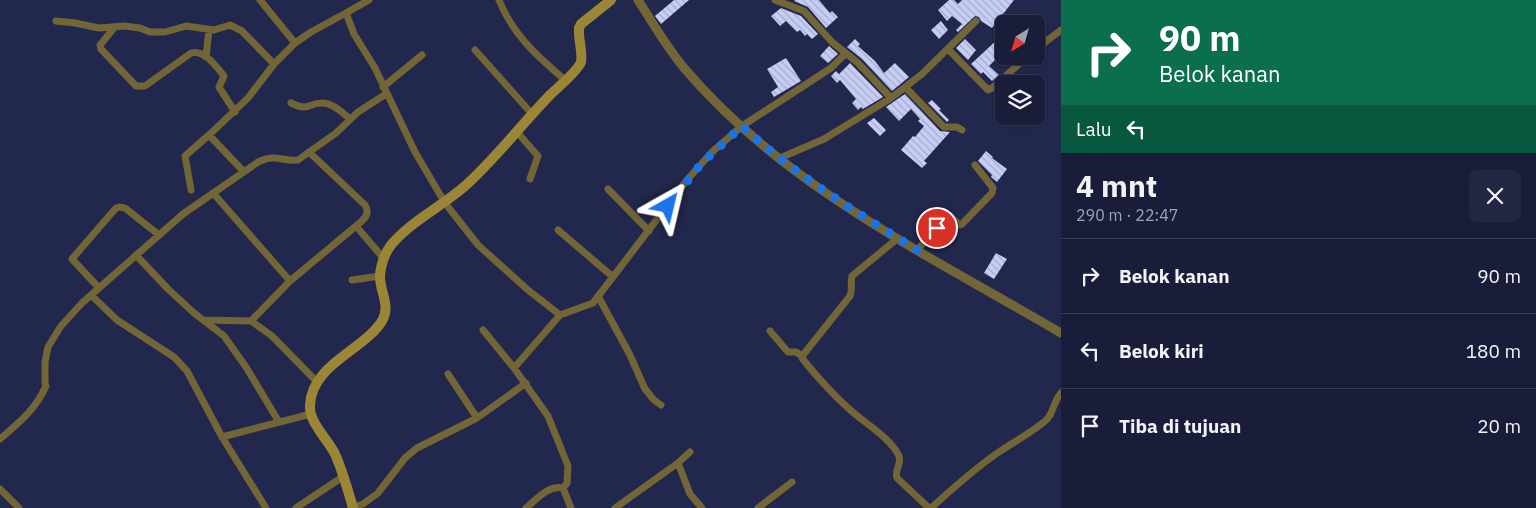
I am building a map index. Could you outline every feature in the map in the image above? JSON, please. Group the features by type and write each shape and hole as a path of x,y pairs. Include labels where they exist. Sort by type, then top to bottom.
{"main road":[{"path":"353,508 344,476 334,452 311,414 309,406 317,382 325,371 373,331 382,321 385,306 380,276 384,259 390,247 408,228 445,203 475,176 580,64 578,33 581,24 611,0"}],"street":[{"path":"260,0 295,43"},
{"path":"191,190 185,156 235,112 274,64 295,43 369,0"},
{"path":"499,0 512,26 542,60 565,80"},
{"path":"638,0 664,41 686,70 742,126 780,158 826,193 917,250 1061,333"},
{"path":"775,0 804,11 832,42 858,63 891,98"},
{"path":"346,13 360,44 375,68 415,152 445,203 478,245 528,290 560,315"},
{"path":"56,21 100,28 124,26 140,28 150,32 165,32 186,26 214,30 226,25 234,26 242,31 274,64"},
{"path":"780,158 824,139 906,88 976,22"},
{"path":"114,28 100,45 101,50 139,87 145,86 190,53 198,52 224,76 219,88 235,112"},
{"path":"206,58 209,30"},
{"path":"1045,42 1061,30"},
{"path":"948,49 988,90 1018,65"},
{"path":"475,50 532,114"},
{"path":"514,368 560,315 589,305 598,296 701,164 742,126 831,68 846,54"},
{"path":"0,439 35,407 46,386 45,362 48,347 61,326 91,295 183,214 244,172 268,158 276,157 292,161 298,160 336,133 422,55"},
{"path":"906,88 944,127 956,127 962,130"},
{"path":"291,103 300,108 306,108 322,103 340,110 350,119"},
{"path":"516,131 538,156 530,179"},
{"path":"209,135 244,172"},
{"path":"251,321 290,281 365,219 367,214 368,210 365,205 309,152"},
{"path":"917,250 947,217 950,216 959,224 962,224 992,193 993,188 975,165"},
{"path":"608,189 649,231"},
{"path":"213,193 290,281"},
{"path":"99,288 73,261 72,257 116,208 125,208 159,235"},
{"path":"356,226 384,259"},
{"path":"558,230 613,278"},
{"path":"802,356 850,296 852,276 898,238"},
{"path":"136,255 168,290 224,336 246,366 279,422"},
{"path":"352,280 380,276"},
{"path":"91,295 117,320 174,356 187,371 222,437 266,508"},
{"path":"598,296 630,355 645,389 661,405"},
{"path":"204,320 251,321 279,343 317,382"},
{"path":"483,330 526,383 548,416 568,466 567,484 563,488 553,488 547,491 526,508"},
{"path":"770,331 788,352 796,352 802,356 802,359 853,413 867,422 892,447 900,457 896,471 897,478 930,508 995,455 1046,422 1052,411 1053,404 1061,394"},
{"path":"448,374 477,418"},
{"path":"353,508 363,504 378,493 405,458 417,448 477,418 526,383"},
{"path":"222,437 311,414"},
{"path":"615,508 678,463 690,452"},
{"path":"678,463 690,494 702,508"},
{"path":"296,508 344,476"},
{"path":"758,508 792,482"},
{"path":"0,488 19,508"},
{"path":"563,488 571,508"}],"building":[{"path":"674,0 689,0 661,24 655,16"},
{"path":"795,0 819,0 830,13 832,11 838,17 826,28 808,7"},
{"path":"949,0 954,0 958,4 962,0 1014,0 1002,15 995,15 995,24 992,28 975,16 958,32 956,30 962,24 952,16 947,21 938,10"},
{"path":"781,8 801,16 818,34 812,39 807,34 805,36 800,30 797,32 786,21 780,26 771,16"},
{"path":"941,21 948,30 939,39 931,30"},
{"path":"855,39 860,44 858,46 875,61 884,73 895,63 909,77 892,91 862,59 847,47"},
{"path":"965,39 976,50 968,60 956,48"},
{"path":"995,42 995,60 989,66 999,75 995,75 995,78 992,81 971,64"},
{"path":"829,46 838,54 828,63 820,56"},
{"path":"786,58 801,81 774,97 771,92 778,87 767,69"},
{"path":"850,63 883,97 863,109 861,107 858,110 852,103 856,99 840,80 837,83 831,76 836,71 839,74"},
{"path":"905,94 940,131 950,132 924,161 927,163 922,168 901,150 924,126 918,121 920,119 911,109 899,121 886,107"},
{"path":"932,100 949,120 947,122 928,103"},
{"path":"874,118 886,130 880,136 867,123"},
{"path":"986,151 1007,169 997,182 978,161"},
{"path":"996,253 1007,259 994,279 984,273"}],"route":[{"path":"668,206 687,180 712,152 742,126 818,188 917,250 937,228"}]}
